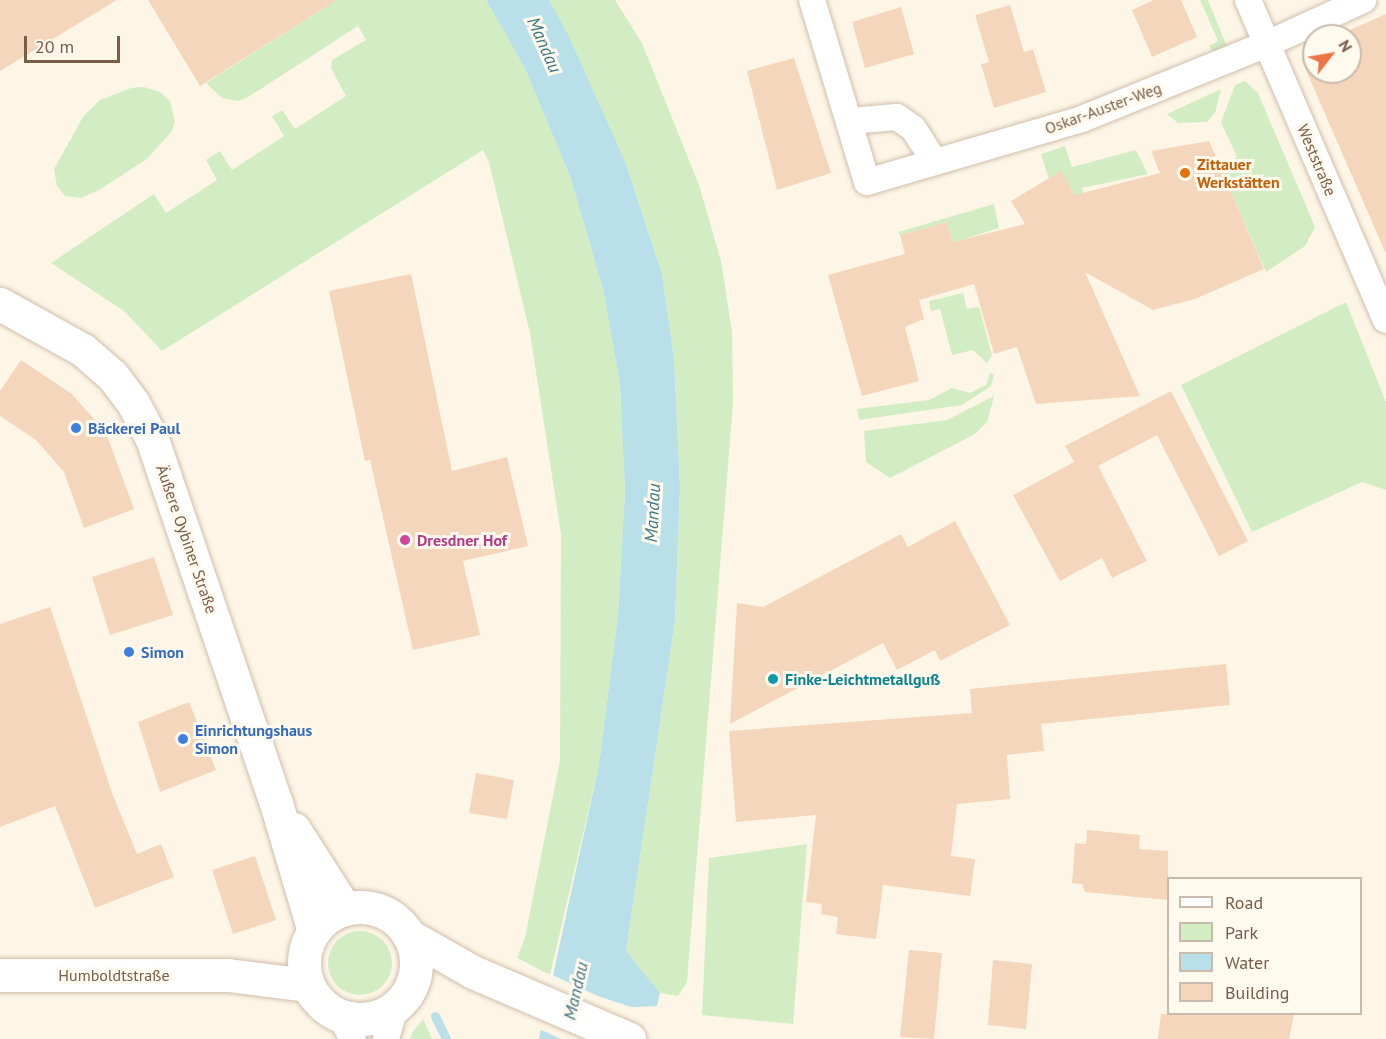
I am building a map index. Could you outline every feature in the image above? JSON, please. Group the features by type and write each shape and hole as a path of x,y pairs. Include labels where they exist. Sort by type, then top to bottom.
{"main road":[{"name":"Äußere Oybiner Straße","path":"0,304 83,350 112,375 133,403 152,439 276,803 310,939"},
{"name":"Äußere Oybiner Straße","path":"276,803 345,909"},
{"path":"473,972 402,998 367,1019 346,1027 318,1001 308,986 304,973 310,939 327,917 345,909 359,907 385,913 408,935 473,972 622,1038"},
{"path":"402,998 416,964 408,935"},
{"name":"Humboldtstraße","path":"228,975 310,939"},
{"name":"Humboldtstraße","path":"0,975 228,975 308,986"}],"street":[{"name":"Oskar-Auster-Weg","path":"812,0 867,182 1082,119 1267,44 1363,0"},
{"name":"Weststraße","path":"1248,0 1386,320"},
{"path":"849,121 897,117 913,128 935,162"},
{"path":"387,1039 402,998"}],"green space":[{"path":"337,0 486,0 525,67 570,176 603,289 620,383 625,492 618,615 599,765 550,975 517,958 525,938 560,760 561,534 530,333 489,162 483,150 162,351 124,311 51,263 154,194 166,213 217,180 206,160 220,151 232,170 284,136 272,116 282,110 295,129 346,96 331,68 332,60 366,40 358,26 248,97 238,101 222,98 206,83"},
{"path":"549,0 615,0 642,43 699,185 721,261 732,332 733,402 687,982 678,996 660,993 626,951 675,621 680,487 674,358 662,274 626,164"},
{"path":"1200,0 1208,0 1228,49 1215,54 1209,46 1218,41"},
{"path":"1245,81 1258,93 1315,227 1305,246 1266,272 1220,167 1237,157 1221,122 1235,85"},
{"path":"144,87 160,92 170,101 175,122 172,131 147,159 99,190 81,198 65,196 57,186 54,169 83,117 100,100 131,88"},
{"path":"1221,89 1215,113 1207,122 1178,123 1167,114"},
{"path":"1065,146 1072,167 1136,150 1148,174 1082,188 1091,220 1061,172 1049,179 1041,154"},
{"path":"994,204 999,228 964,239 965,280 947,222 900,235 898,232"},
{"path":"963,293 967,309 979,307 992,355 987,363 973,350 952,355 940,309 931,311 929,301"},
{"path":"1346,302 1386,402 1386,490 1362,482 1252,532 1181,385"},
{"path":"990,373 994,374 991,386 962,405 859,420 857,409 929,400 952,388 970,393 986,385"},
{"path":"994,396 987,422 975,434 890,478 866,462 864,431 947,420"},
{"path":"807,844 793,1024 702,1015 709,858"},
{"path":"354,931 366,931 383,940 390,951 392,963 390,975 383,986 366,995 354,995 342,990 333,981 328,969 328,957 333,945 342,936"},
{"path":"423,1019 432,1039 410,1039 412,1033"}],"water":[{"name":"Mandau","path":"486,0 549,0 569,37 626,164 662,274 674,358 680,487 675,621 626,951 660,993 657,1006 614,1008 594,1039 539,1039 599,765 618,615 625,492 620,383 603,289 570,176 525,68"}],"pier":[{"path":"548,973 598,996 640,1010 615,1011 597,1039 561,1039 537,1028"}],"building":[{"path":"0,0 117,0 0,71"},
{"path":"148,0 337,0 200,86"},
{"path":"1154,0 1181,0 1197,37 1152,57 1132,10"},
{"path":"1010,5 1024,52 1033,49 1046,92 994,108 981,64 989,62 975,15"},
{"path":"901,7 914,54 865,68 852,22"},
{"path":"1386,14 1386,254 1312,84 1362,84 1362,25"},
{"path":"794,58 831,173 777,190 747,71"},
{"path":"1209,141 1264,269 1195,299 1153,310 1085,272 1140,396 1036,404 1017,347 994,354 974,284 919,300 924,319 905,327 919,381 862,396 828,275 905,254 900,235 947,222 953,242 1025,224 1011,201 1061,171 1075,195 1160,173 1151,151"},
{"path":"411,274 452,471 507,457 528,546 463,561 480,635 413,650 370,460 365,461 329,291"},
{"path":"21,360 72,394 106,433 134,509 84,528 64,472 36,440 0,416 0,391"},
{"path":"1171,391 1248,541 1219,556 1157,435 1098,466 1147,561 1112,578 1102,558 1060,581 1013,495 1074,462 1065,446"},
{"path":"955,521 1010,625 940,661 935,650 897,670 883,643 730,724 737,603 763,607 901,534 908,547"},
{"path":"154,557 173,615 110,635 92,577"},
{"path":"50,607 112,793 137,854 161,844 174,877 95,908 55,806 0,827 0,624"},
{"path":"1226,664 1230,705 1041,724 1044,751 1007,755 1010,799 957,804 951,856 975,859 970,896 883,885 876,939 836,934 838,917 821,914 822,904 806,902 816,815 736,822 729,731 972,713 970,689"},
{"path":"189,702 216,770 160,792 138,722"},
{"path":"476,773 514,780 507,819 469,813"},
{"path":"1087,830 1140,835 1139,849 1168,851 1167,900 1085,892 1082,884 1072,883 1075,843 1086,844"},
{"path":"255,856 276,920 233,934 212,870"},
{"path":"909,950 942,953 934,1039 900,1037"},
{"path":"993,960 1032,964 1026,1029 988,1025"},
{"path":"1161,1014 1294,1015 1289,1039 1158,1039"}],"waterway":[{"path":"435,1016 446,1039"}],"place":[{"name":"Zittauer Werkstätten","path":"1185,173"},
{"name":"Bäckerei Paul","path":"76,428"},
{"name":"Dresdner Hof","path":"405,540"},
{"name":"Simon","path":"129,652"},
{"name":"Finke-Leichtmetallguß","path":"773,679"},
{"name":"Einrichtungshaus Simon","path":"183,739"}]}
